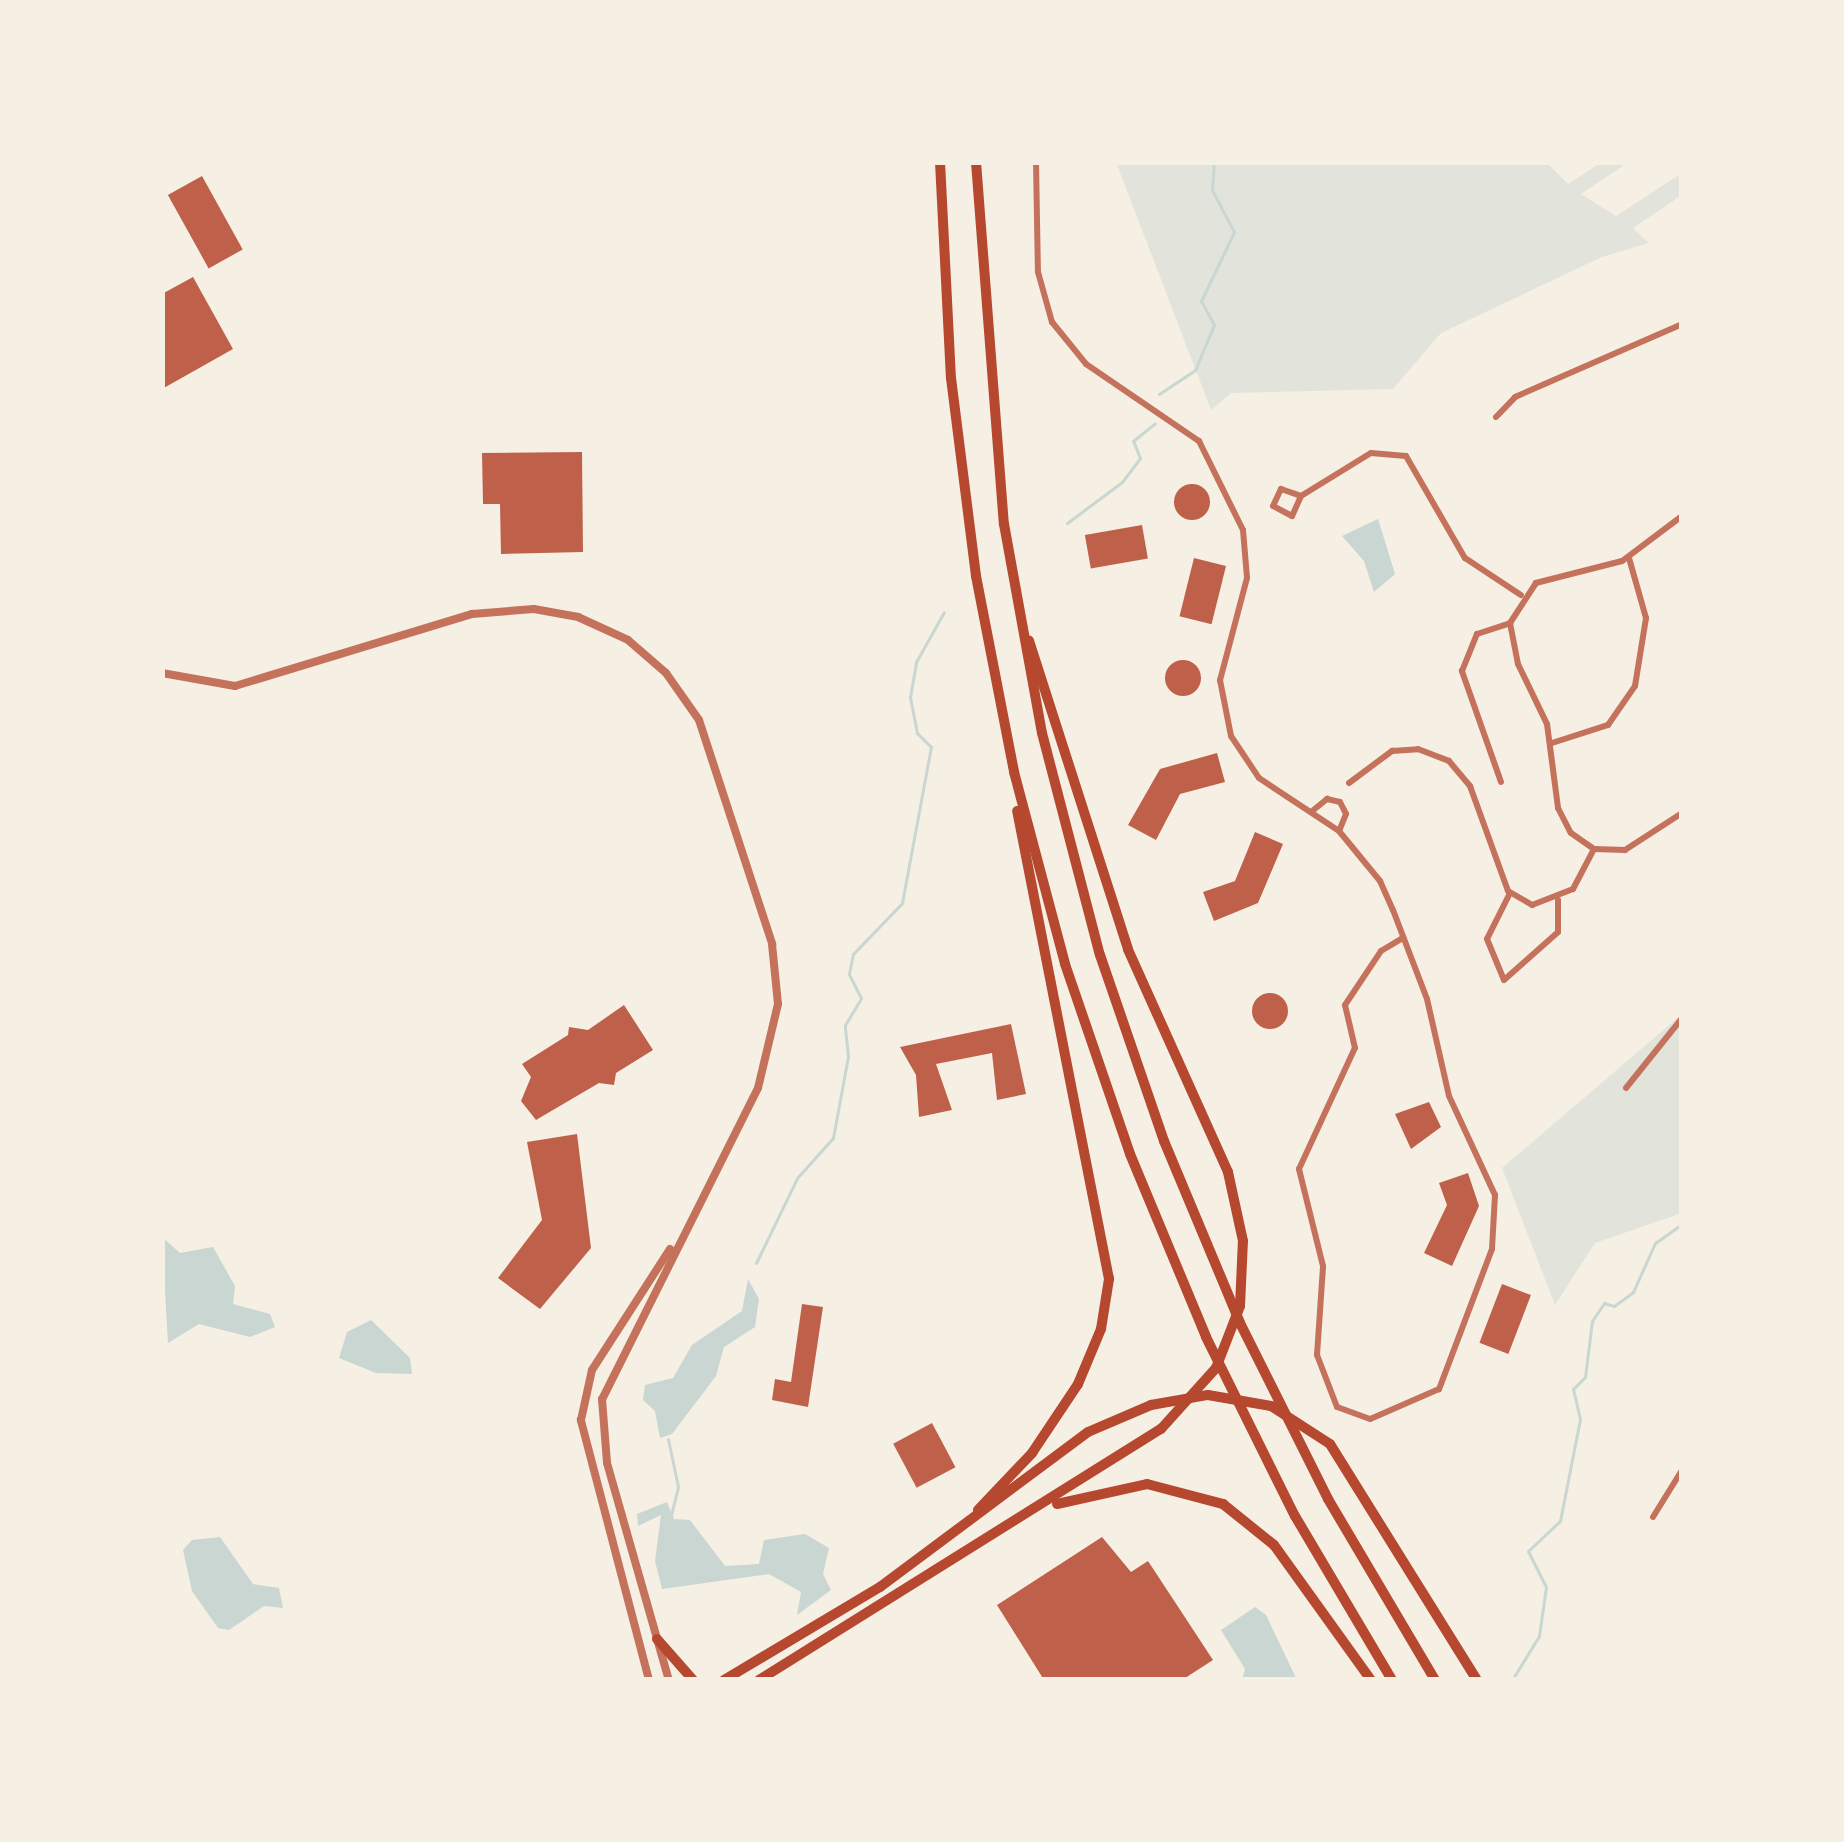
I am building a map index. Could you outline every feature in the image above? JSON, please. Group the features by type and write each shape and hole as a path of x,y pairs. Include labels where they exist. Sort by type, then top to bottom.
{"highway":[{"path":"940,162 962,477 1014,772 1021,855 1106,1242 1108,1295 1097,1341 1066,1404 961,1528"},
{"path":"976,162 991,417 1020,617 1082,892 1169,1156 1290,1427 1435,1680"},
{"path":"759,1680 1116,1461 1199,1392 1227,1346 1242,1296 1233,1189 1119,925 1020,617"},
{"path":"1014,772 1076,998 1160,1231 1264,1457 1392,1680"},
{"path":"725,1679 961,1528 1048,1460 1111,1420 1181,1397 1236,1396 1287,1413 1348,1466 1477,1680"},
{"path":"1016,1524 1126,1485 1168,1486 1215,1500 1274,1545 1371,1680"},
{"path":"657,1639 693,1680"}],"street":[{"path":"1036,162 1039,282 1058,333 1092,369 1194,436 1222,474 1248,563 1222,666 1223,714 1256,775 1339,831 1376,874 1403,938 1427,999 1445,1086 1491,1182 1498,1219 1439,1389 1370,1419 1337,1407 1317,1355 1323,1266 1300,1166 1355,1048 1345,1005 1381,951 1403,938"},
{"path":"1496,417 1515,397 1682,325"},
{"path":"1301,496 1284,488 1273,506 1292,516 1301,496 1371,454 1406,456 1468,562 1521,595"},
{"path":"1682,516 1629,558 1548,576 1521,595 1510,623 1518,664 1552,743 1562,818 1594,849 1634,847 1682,813"},
{"path":"1552,743 1608,725 1635,686 1646,629 1629,558"},
{"path":"162,673 235,686 512,608 599,625 667,673 710,747 768,929 778,991 758,1088 607,1380 601,1409 607,1463 669,1680"},
{"path":"1501,782 1462,671 1477,634 1510,623"},
{"path":"1349,783 1369,761 1398,749 1449,761 1470,786 1510,893 1532,905 1558,900 1579,882 1594,849"},
{"path":"1311,812 1327,799 1340,802 1346,814 1339,831"},
{"path":"1510,893 1486,939 1504,980 1558,932 1558,900"},
{"path":"1626,1088 1682,1018"},
{"path":"649,1680 588,1467 582,1412 592,1370 681,1234"},
{"path":"1652,1517 1682,1470"},
{"path":"634,1627 652,1622"}],"shaded area":[{"path":"1116,162 1546,162 1568,184 1602,162 1629,162 1581,194 1616,216 1682,173 1682,195 1633,228 1649,243 1602,257 1441,333 1393,389 1231,393 1211,410"},
{"path":"1378,519 1395,574 1374,592 1364,561 1342,536"},
{"path":"1682,1014 1682,1213 1595,1243 1555,1305 1502,1168"},
{"path":"162,1237 180,1253 213,1247 235,1286 233,1304 270,1314 275,1327 250,1337 199,1324 168,1343"},
{"path":"748,1279 759,1299 755,1327 724,1347 716,1376 672,1434 660,1438 655,1411 643,1400 645,1385 673,1378 692,1345 742,1311"},
{"path":"371,1320 410,1358 412,1374 376,1373 339,1358 347,1332"},
{"path":"667,1502 674,1519 690,1520 725,1566 759,1564 764,1540 805,1534 829,1548 823,1574 831,1590 797,1615 801,1592 769,1574 662,1589 655,1561 661,1515 638,1526 637,1514"},
{"path":"220,1537 253,1584 279,1588 283,1608 264,1606 229,1630 218,1628 192,1591 183,1550 192,1540"},
{"path":"1255,1607 1266,1615 1297,1680 1242,1680 1245,1669 1221,1630"}],"building":[{"path":"202,176 243,249 209,268 168,195"},
{"path":"193,277 233,349 162,389 162,294"},
{"path":"582,452 583,552 501,554 500,504 483,504 482,453"},
{"path":"1192,484 1205,489 1210,502 1205,515 1192,520 1179,515 1174,502 1179,489"},
{"path":"1142,525 1148,558 1091,569 1085,535"},
{"path":"1194,558 1226,566 1212,624 1179,616"},
{"path":"1183,660 1196,665 1201,678 1196,691 1183,696 1170,691 1165,678 1170,665"},
{"path":"1217,753 1225,782 1180,794 1156,840 1128,825 1160,769"},
{"path":"1255,832 1283,844 1258,903 1214,921 1203,892 1235,881"},
{"path":"1270,993 1283,998 1288,1011 1283,1024 1270,1029 1257,1024 1252,1011 1257,998"},
{"path":"624,1005 653,1050 616,1073 614,1085 599,1083 536,1120 521,1101 531,1077 522,1064 568,1035 569,1027 588,1030"},
{"path":"1011,1024 1026,1094 997,1100 992,1053 936,1064 952,1110 919,1117 916,1075 900,1047"},
{"path":"1429,1102 1441,1127 1411,1149 1395,1114"},
{"path":"577,1134 591,1248 540,1309 498,1278 542,1220 527,1142"},
{"path":"1468,1173 1479,1206 1452,1266 1424,1253 1447,1205 1439,1183"},
{"path":"1502,1284 1531,1295 1508,1354 1479,1343"},
{"path":"802,1304 823,1307 808,1407 772,1400 775,1379 791,1382"},
{"path":"932,1423 955,1467 917,1488 893,1444"},
{"path":"1102,1537 1131,1572 1148,1561 1213,1660 1182,1680 1044,1680 997,1605"}],"waterway":[{"path":"1159,394 1195,370 1214,325 1201,301 1234,232 1212,190 1214,162"},
{"path":"1067,523 1122,482 1140,458 1133,441 1155,423"},
{"path":"756,1263 797,1178 833,1138 848,1056 845,1025 861,998 849,974 853,954 902,903 931,747 917,733 910,697 916,662 944,612"},
{"path":"1512,1680 1539,1636 1546,1587 1528,1551 1560,1521 1580,1419 1573,1389 1585,1377 1592,1321 1604,1303 1614,1306 1633,1292 1655,1243 1682,1224"},
{"path":"668,1439 678,1487 671,1515"}]}
